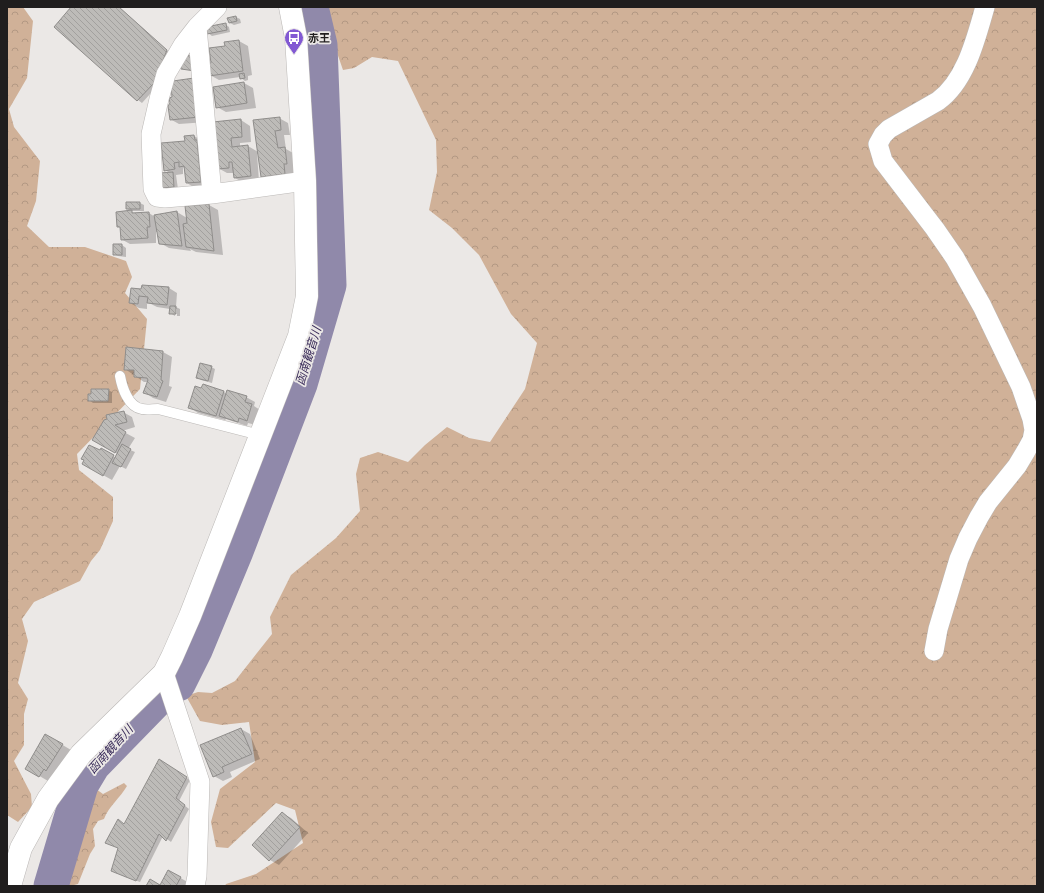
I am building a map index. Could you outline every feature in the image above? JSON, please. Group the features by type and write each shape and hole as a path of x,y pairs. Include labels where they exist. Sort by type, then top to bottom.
{"street":[{"path":"217,7 197,27 183,45 166,74 160,93 151,134 153,189 157,197 165,198 212,194 304,181"},
{"path":"10,886 22,848 48,799 80,754 164,672 172,657 190,616 299,336 307,296 304,181 296,38 290,7"},
{"path":"934,651 938,629 959,559 968,538 978,517 988,502 1017,466 1032,440 1034,430 1032,419 1021,387 982,306 956,258 883,161 878,144 883,135 889,129 938,101 951,89 958,80 967,60 985,7"},
{"path":"197,27 212,194"},
{"path":"164,672 200,782 197,876 195,886"}],"lane":[{"path":"120,376 129,400 135,406 142,409 158,408 260,435"}],"green space":[{"path":"7,7 23,7 33,21 27,78 9,109 14,127 40,161 36,201 27,226 49,247 85,247 126,261 132,277 125,293 147,319 140,389 77,454 79,470 113,497 113,521 100,550 91,561 80,581 34,602 22,619 28,641 18,683 28,699 24,714 24,745 14,761 31,794 32,807 18,822 7,815"},
{"path":"324,7 1037,7 1037,886 225,886 226,884 256,874 303,843 295,810 276,803 228,848 216,847 211,822 220,789 255,762 249,722 222,725 200,721 186,696 198,692 212,693 235,681 272,634 270,617 291,575 336,538 360,511 356,474 360,458 378,452 408,462 425,445 447,427 469,438 490,442 525,389 537,343 511,314 479,255 452,228 429,210 437,172 436,140 398,61 372,57 354,68 343,70 326,21"},
{"path":"124,783 127,786 104,819 98,821 93,829 95,846 90,854 78,884 65,886 46,864 52,838 61,823 67,803 82,797 88,790 96,789 103,794"}],"building":[{"path":"71,7 119,7 167,50 154,83 137,101 54,27"},
{"path":"236,16 237,21 229,23 227,18"},
{"path":"226,23 227,30 207,34 206,27"},
{"path":"239,40 243,71 209,76 207,63 211,63 209,48 225,46 224,42"},
{"path":"187,55 193,57 195,71 181,69 180,65"},
{"path":"244,73 245,78 240,79 239,74"},
{"path":"194,78 199,117 170,120 168,106 170,103 169,98 172,97 171,86 173,81"},
{"path":"244,82 247,103 216,108 213,87"},
{"path":"280,117 281,130 275,131 278,148 285,147 287,164 284,164 285,174 261,177 253,120"},
{"path":"241,119 242,137 231,138 232,147 248,145 251,176 234,178 232,162 229,162 229,168 217,169 213,122"},
{"path":"194,135 195,140 197,140 201,182 186,183 184,166 179,167 179,162 174,163 175,169 164,171 161,143 185,141 184,136"},
{"path":"173,172 174,187 161,188 160,173"},
{"path":"126,202 140,202 140,209 126,209"},
{"path":"209,204 214,251 186,247 183,224 187,223 185,206"},
{"path":"132,210 132,213 149,212 150,227 147,227 148,238 121,240 120,227 117,227 116,212"},
{"path":"177,211 182,246 159,244 154,215"},
{"path":"113,244 122,244 122,255 113,255"},
{"path":"142,285 169,287 167,305 147,303 148,297 139,296 138,304 129,303 131,288 141,289"},
{"path":"170,306 176,306 176,314 169,314"},
{"path":"126,347 163,351 161,380 163,381 157,397 143,393 148,380 147,378 134,377 134,370 124,370"},
{"path":"200,363 212,366 208,381 196,378"},
{"path":"203,384 224,391 216,416 188,408 195,386 201,388"},
{"path":"91,389 109,389 108,401 88,401 88,394 91,394"},
{"path":"227,390 247,396 245,402 252,404 247,421 239,418 238,422 219,416"},
{"path":"124,411 127,422 115,425 126,432 115,453 92,440 104,420 107,419 106,415"},
{"path":"122,444 131,449 121,467 112,463"},
{"path":"89,445 100,450 101,448 114,455 103,476 82,464 84,460 81,459"},
{"path":"241,728 252,754 222,767 224,772 213,777 200,745"},
{"path":"45,734 63,744 46,771 44,769 39,777 25,769"},
{"path":"159,759 187,777 176,798 185,805 166,841 159,834 136,881 111,871 118,848 105,843 118,819 124,824"},
{"path":"282,812 300,827 269,861 252,845"},
{"path":"168,870 181,877 176,886 146,886 150,879 160,885"}],"waterway":[{"name":"函南観音川","path":"178,684 195,650 236,551 300,384 329,285 320,45 311,7"},
{"name":"函南観音川","path":"51,886 81,785 93,765 165,691"}],"place":[{"name":"赤王","path":"294,55"}]}
